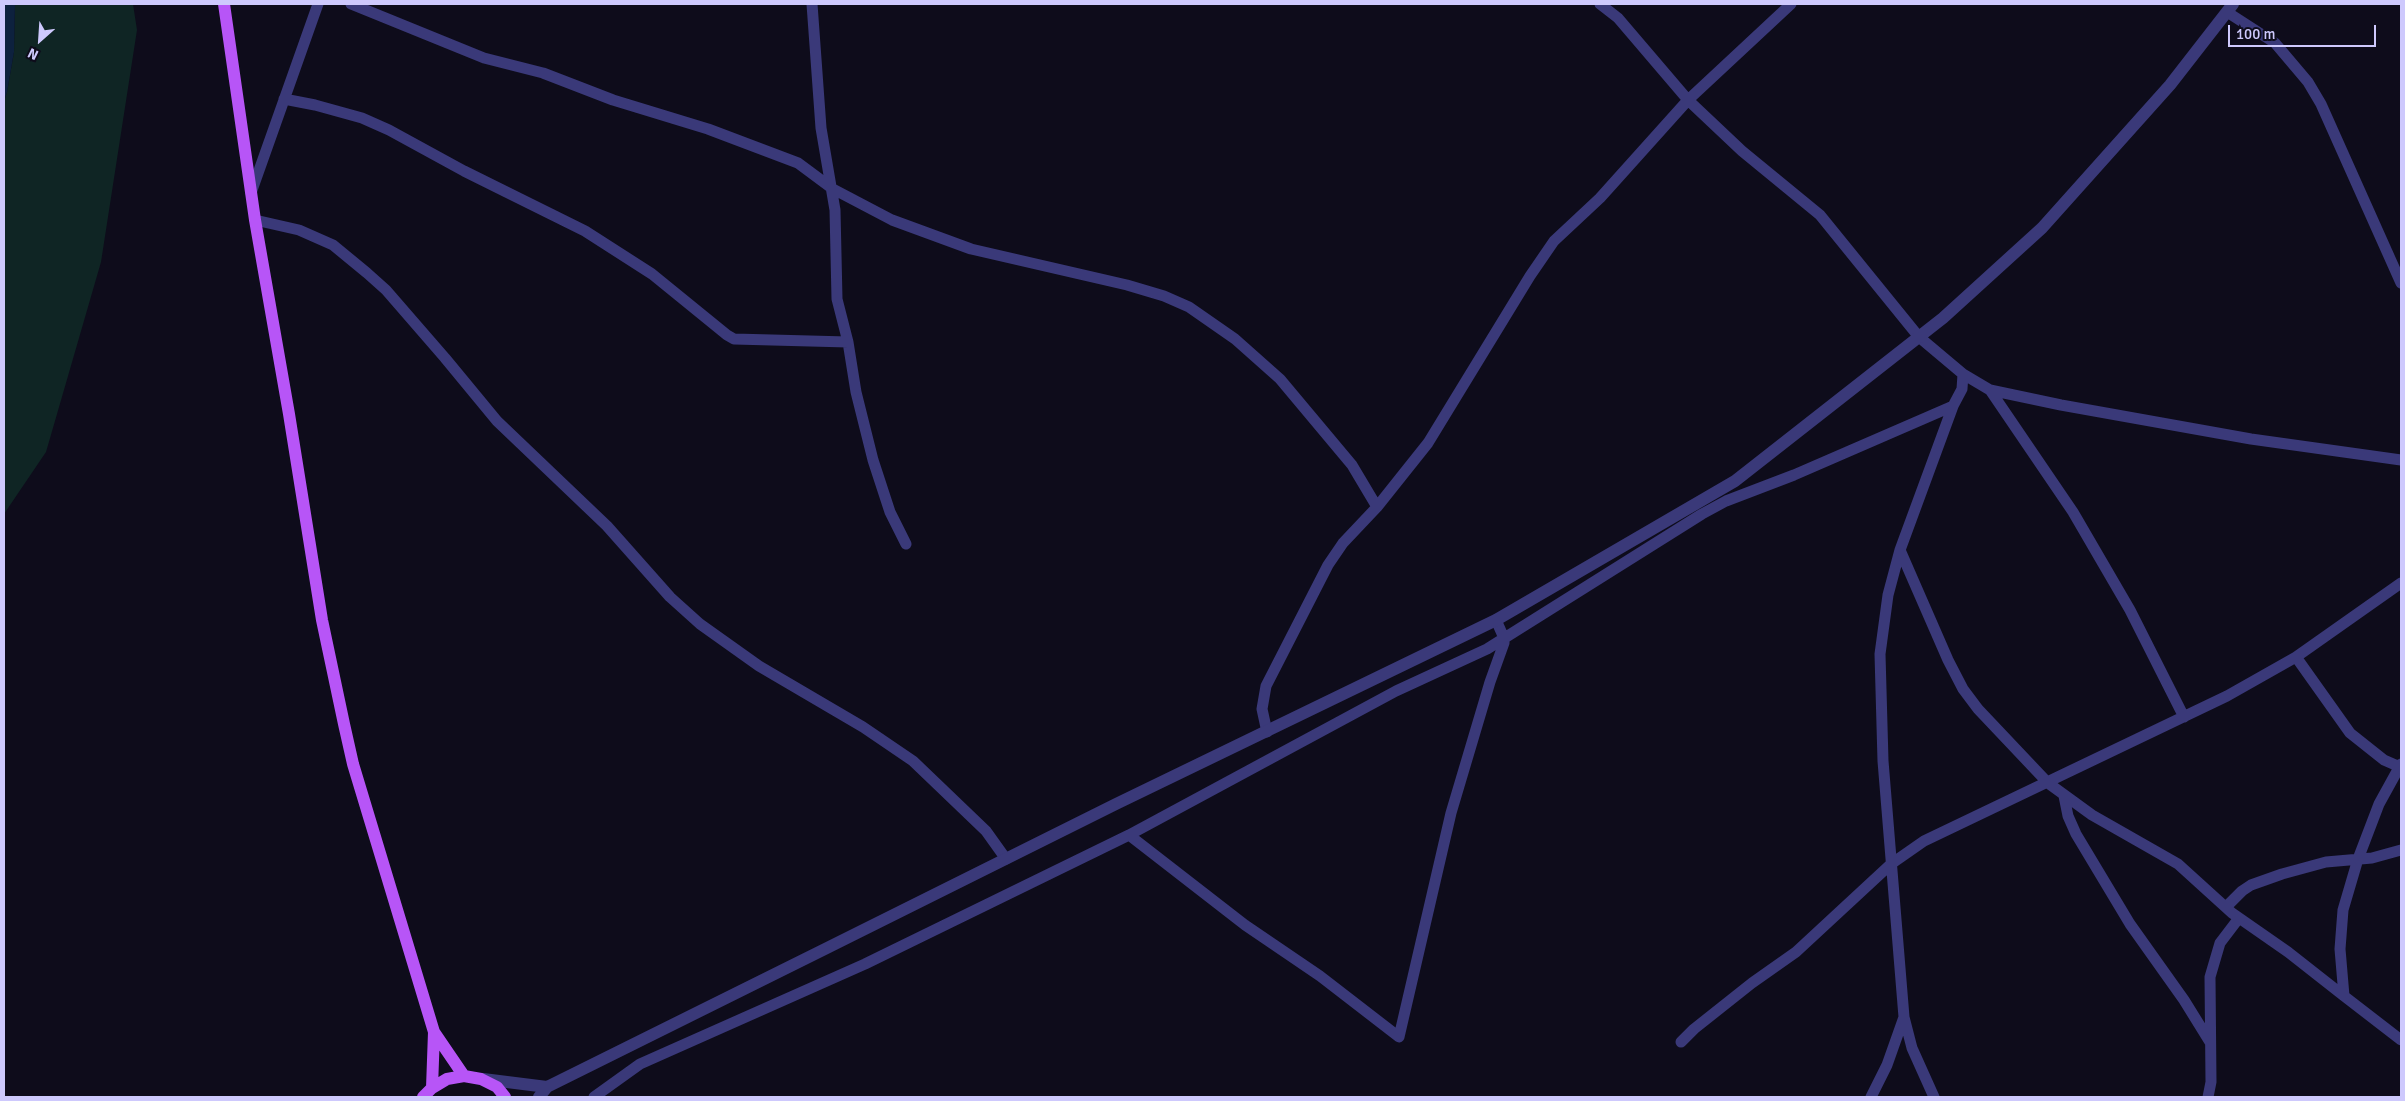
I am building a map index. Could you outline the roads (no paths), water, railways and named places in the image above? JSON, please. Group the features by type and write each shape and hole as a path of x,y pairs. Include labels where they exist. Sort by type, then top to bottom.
{"main road":[{"path":"224,4 254,220 289,414 322,620 344,724 353,764 434,1032 464,1076"},
{"path":"432,1088 434,1032"},
{"path":"423,1097 432,1088 447,1079 464,1076 481,1079 496,1088 505,1097"}],"street":[{"path":"251,193 318,4"},
{"path":"351,4 484,58 543,73 613,100 763,149 798,163 833,189 892,220 971,249 1128,284 1164,296 1188,307 1235,338 1280,379 1352,465 1377,507"},
{"path":"812,4 821,128 833,189 836,299 848,342 856,392 874,460 890,512 906,544"},
{"path":"1600,4 1618,18 1688,100 1742,152 1820,215 1919,337 1963,374 1990,390 2053,404 2251,438 2401,460"},
{"path":"1267,732 1262,709 1266,686 1328,565 1343,543 1377,507 1428,444 1530,276 1554,242 1600,198 1688,100 1791,4"},
{"path":"481,1079 543,1092 1006,859 1496,620 1735,481 1919,337 2042,228 2164,93 2230,8 2275,44 2308,82 2321,104 2401,283"},
{"path":"284,99 315,105 362,118 389,130 464,171 585,231 652,274 734,339 848,342"},
{"path":"254,220 298,230 333,245 367,273 386,290 497,421 607,526 670,597 700,624 759,666 864,727 913,761 986,831 1006,859"},
{"path":"1934,1097 1912,1048 1904,1017 1883,761 1880,654 1888,595 1900,550 1953,406 1962,389 1963,374"},
{"path":"1990,390 2073,512 2130,610 2184,717"},
{"path":"594,1097 640,1064 865,964 1129,835 1396,691 1487,649 1702,514 1726,501 1794,475 1953,406"},
{"path":"1900,550 1948,660 1963,689 1978,709 2048,783 2064,796 2112,827 2178,864 2239,918 2288,952 2401,1040"},
{"path":"1681,1042 1694,1029 1752,982 1796,952 1891,864 1924,841 2227,696 2296,657 2401,583"},
{"path":"1129,835 1245,925 1320,976 1399,1037 1451,813 1504,638 1496,620"},
{"path":"2296,657 2350,733 2376,755 2400,766 2379,804 2346,896 2340,933 2344,996"},
{"path":"2064,796 2068,816 2076,834 2130,924 2184,1000 2210,1042"},
{"path":"2226,907 2251,884 2304,868 2382,856 2401,850"},
{"path":"2208,1097 2210,1082 2210,977 2220,943 2239,918"},
{"path":"1871,1097 1887,1065 1904,1017"}],"water":[{"path":"4,4 15,4 14,52 4,101"}]}
